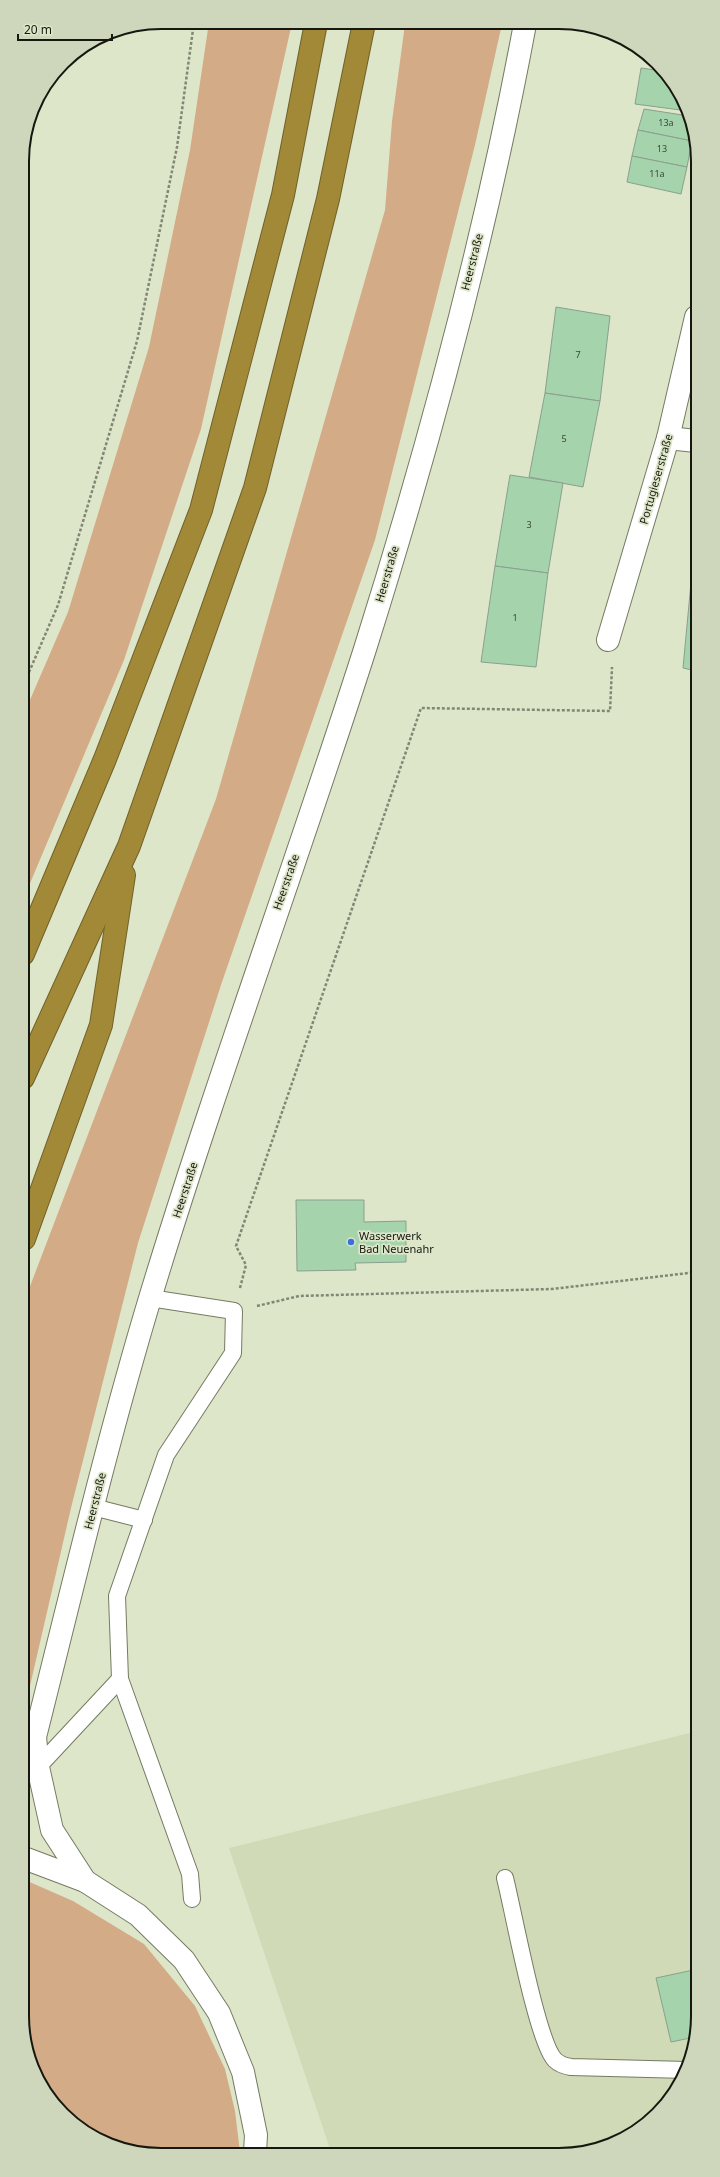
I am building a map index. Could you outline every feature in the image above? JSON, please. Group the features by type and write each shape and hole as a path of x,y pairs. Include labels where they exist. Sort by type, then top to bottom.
{"highway":[{"path":"29,940 105,760 201,510 283,195 315,29"},
{"path":"29,1067 129,846 255,488 328,199 363,29"},
{"path":"29,1225 101,1025 129,846"}],"main road":[{"name":"Heerstraße","path":"85,1881 52,1830 32,1753 93,1507 150,1298 224,1067 365,648 438,402 506,127 524,29"},
{"name":"Portugieserstraße","path":"608,640 668,438 691,339"},
{"path":"668,438 691,440"},
{"path":"29,1860 85,1881 138,1916 188,1967 219,2013 243,2072 255,2144"}],"lane":[{"path":"150,1298 234,1311 233,1353 166,1455 117,1596 120,1679 190,1874 192,1899"},
{"path":"93,1507 144,1520"},
{"path":"32,1753 120,1679"},
{"path":"505,1878 540,2029 554,2059 564,2066 571,2067 679,2070"}],"path":[{"path":"29,672 58,604 137,341 177,147 193,29"},
{"path":"608,640 612,664 610,710 421,708 236,1246 246,1265 234,1311 299,1296 552,1289 691,1273"}],"shaded area":[{"path":"208,29 291,29 201,429 124,660 29,886 29,702 68,612 149,347 190,150"},
{"path":"404,29 501,29 475,145 375,540 222,982 138,1243 71,1508 29,1690 29,1289 216,799 385,210 392,121"},
{"path":"691,1732 691,2024 684,2058 673,2082 658,2103 632,2126 609,2138 584,2145 567,2148 330,2148 229,1848"},
{"path":"29,1882 73,1901 144,1944 195,2006 225,2069 235,2111 240,2148 153,2148 119,2141 95,2130 81,2121 56,2096 47,2082 36,2058 29,2024"}],"building":[{"path":"641,68 654,70 658,74 669,88 680,110 635,104"},
{"path":"644,109 682,115 689,140 638,130"},
{"path":"638,130 689,140 690,149 687,167 632,156"},
{"path":"632,156 687,167 681,194 627,182"},
{"path":"556,307 610,316 600,401 545,393"},
{"path":"545,393 600,401 583,487 529,477"},
{"path":"510,475 563,483 548,573 495,566"},
{"path":"495,566 548,573 536,667 481,662"},
{"path":"691,583 691,670 683,668"},
{"name":"Wasserwerk Bad Neuenahr","path":"296,1200 364,1200 364,1222 406,1221 406,1262 355,1263 356,1270 297,1271"},
{"path":"691,1970 691,2024 688,2038 671,2042 656,1978"}],"place":[{"name":"Wasserwerk Bad Neuenahr","path":"351,1242"}]}
